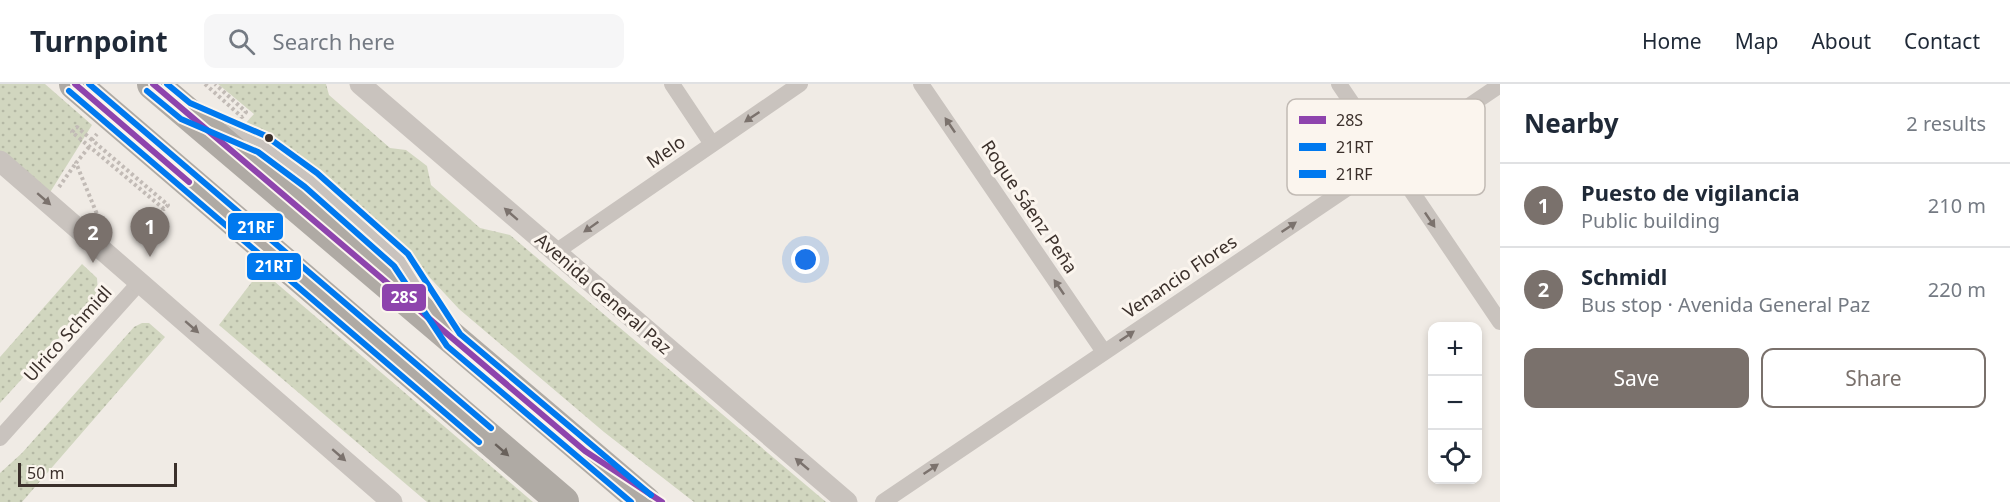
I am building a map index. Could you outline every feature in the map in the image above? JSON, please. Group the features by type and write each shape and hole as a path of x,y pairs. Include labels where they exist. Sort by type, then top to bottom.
{"highway":[{"path":"75,84 563,502"},
{"path":"153,84 645,502"},
{"path":"585,451 662,502"}],"street":[{"name":"Avenida General Paz","path":"360,84 847,502"},
{"path":"672,84 712,144"},
{"name":"Melo","path":"555,253 800,84"},
{"name":"Roque Sáenz Peña","path":"921,84 1104,352"},
{"path":"1339,84 1349,99"},
{"name":"Venancio Flores","path":"1479,99 1500,85"},
{"path":"0,161 392,502"},
{"name":"Venancio Flores","path":"883,502 1335,195"},
{"path":"1413,195 1500,322"},
{"name":"Ulrico Schmidl","path":"0,438 140,282"}],"path":[{"path":"205,84 242,117 246,112 215,84"},
{"path":"91,139 77,127 72,132 164,209"},
{"path":"67,195 59,187 89,147"},
{"path":"76,163 102,225 93,217"}],"green space":[{"path":"0,84 45,84 92,125 49,194 0,152"},
{"path":"218,84 326,84 329,95 390,148 406,150 427,166 431,185 480,228 510,235 826,502 694,502 604,432 459,309 407,253 311,169 275,140 244,125 254,114"},
{"path":"82,264 97,278 98,295 0,403 0,357"},
{"path":"261,270 533,502 427,502 219,325"},
{"path":"142,323 149,323 165,337 22,502 0,502 0,473 22,453 134,327"}],"transit line":[{"name":"28S","path":"75,84 189,182"},
{"name":"21RF","path":"89,84 491,428"},
{"name":"28S","path":"153,84 585,451 662,502"},
{"name":"21RF","path":"167,84 190,103 266,136 317,173 408,254 460,334 651,495"},
{"name":"21RT","path":"69,91 479,442"},
{"name":"21RT","path":"147,91 181,119 258,152 305,187 394,266 447,346 631,502"}],"place":[{"name":"Puesto de vigilancia","path":"150,257"},
{"name":"Schmidl","path":"93,263"}]}
